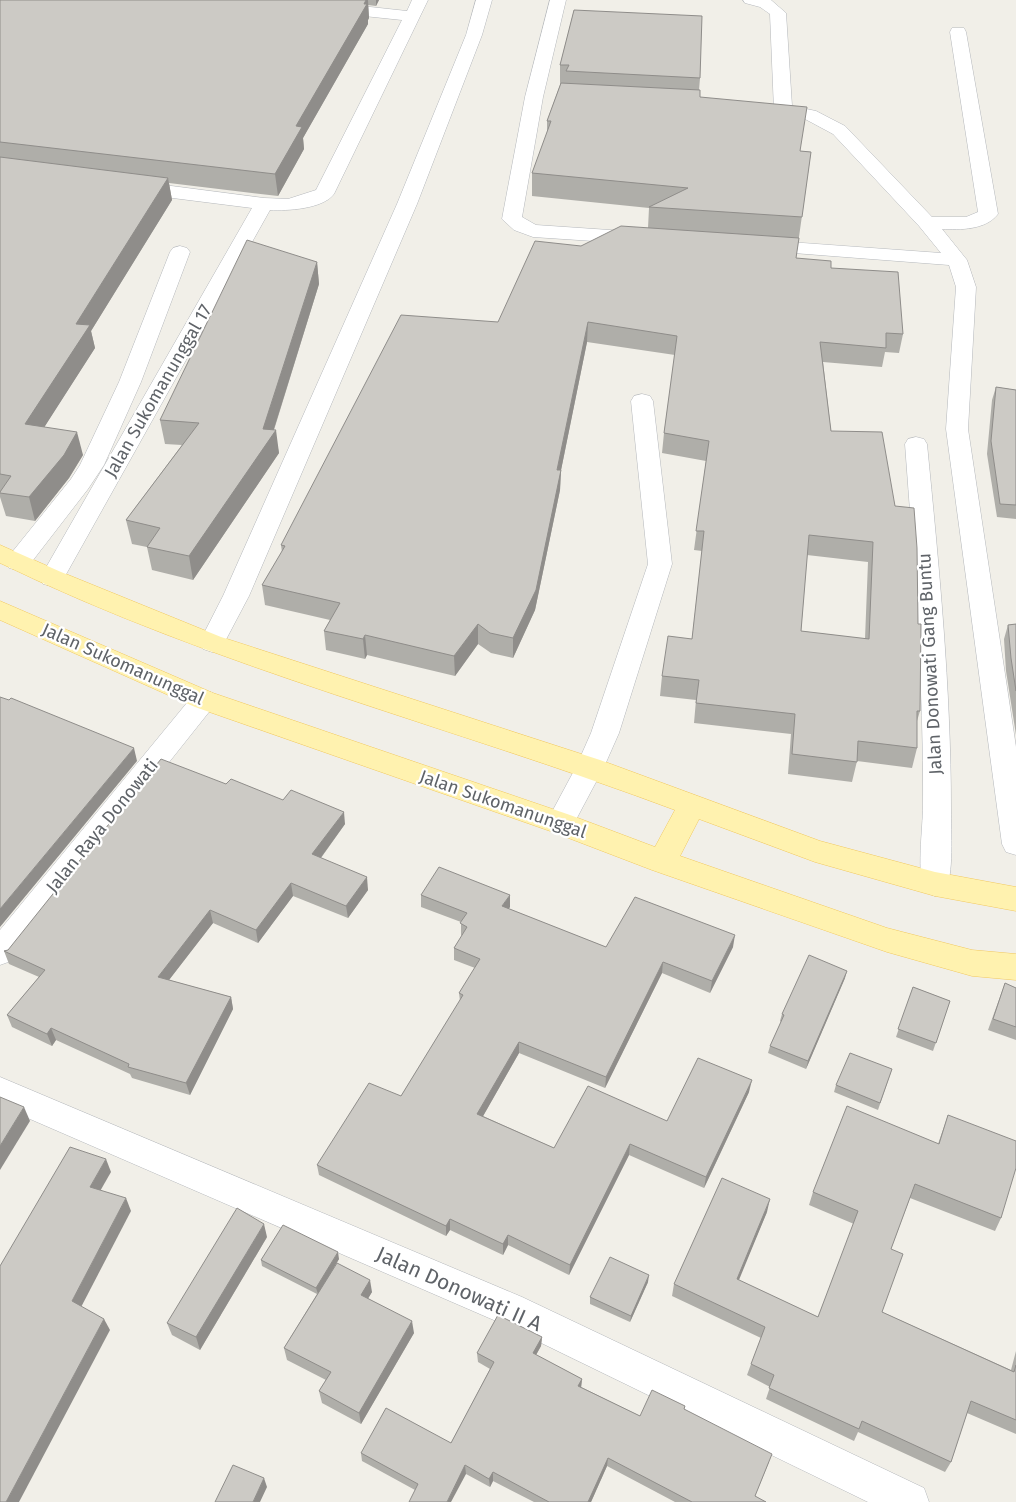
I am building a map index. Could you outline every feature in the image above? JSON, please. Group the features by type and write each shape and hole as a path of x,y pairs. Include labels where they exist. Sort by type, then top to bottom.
{"main road":[{"path":"9,557 52,578 212,643 590,767 694,804 815,851 935,884 1016,899"},
{"name":"Jalan Sukomanunggal","path":"0,610 204,700 560,823 662,862 887,940 972,963 1016,967"},
{"path":"662,862 694,804"}],"street":[{"path":"117,185 264,204 288,205 307,201 324,194 416,8 259,0"},
{"path":"212,643 236,596 407,204 474,36 484,0"},
{"path":"558,0 534,97 512,219 521,226 533,231 661,240"},
{"path":"751,0 770,5 778,14 773,109 810,115 839,130 926,222 957,260 966,287 957,429 1016,844"},
{"path":"926,222 968,224 988,214 958,32"},
{"path":"534,97 554,98"},
{"name":"Jalan Sukomanunggal 17","path":"52,578 264,204"},
{"path":"740,245 957,260"},
{"path":"9,557 80,484 92,466 130,382 180,252"},
{"path":"560,823 590,767 605,733 660,564 642,401"},
{"name":"Jalan Donowati Gang Buntu","path":"916,444 933,653 938,824 935,884"},
{"name":"Jalan Raya Donowati","path":"0,952 204,700"},
{"name":"Jalan Donowati II A","path":"0,1092 509,1309 910,1502"}],"building":[{"path":"0,0 366,0 364,4 367,4 296,126 302,127 275,174 0,142"},
{"path":"574,10 702,16 700,78 566,71 569,65 560,65"},
{"path":"561,83 700,90 700,97 807,107 800,151 811,152 802,217 649,207 688,188 532,173 551,121 547,121"},
{"path":"0,157 168,178 76,324 90,325 25,424 77,432 64,455 29,497 0,493 11,476 0,474"},
{"path":"621,226 799,238 796,258 831,261 831,268 898,272 903,334 886,333 886,348 820,342 831,431 882,432 895,506 914,508 917,548 918,624 921,624 920,711 917,711 917,748 858,741 857,762 792,754 795,714 696,703 699,680 662,676 668,636 692,639 704,531 696,531 709,441 664,433 677,336 588,322 557,470 561,470 536,590 513,638 490,633 478,624 454,656 365,635 363,639 324,631 340,603 262,585 285,546 281,545 401,315 498,322 535,241 581,246","holes":["809,535 873,542 869,639 801,631"]},
{"path":"247,240 317,262 263,429 276,430 189,556 147,547 160,528 126,520 199,423 160,420"},
{"path":"996,387 1016,390 1016,505 1000,504 991,441"},
{"path":"1016,624 1016,691 1008,625"},
{"path":"0,697 9,700 11,698 134,748 0,909"},
{"path":"161,759 226,784 231,779 283,800 291,790 344,812 312,854 367,877 346,906 291,883 256,930 210,910 158,977 231,997 186,1083 128,1067 129,1064 51,1028 47,1034 7,1015 45,970 4,951 8,950"},
{"path":"439,867 510,895 502,906 606,947 635,897 735,935 712,981 663,962 606,1077 519,1042 477,1114 554,1148 588,1086 667,1121 698,1058 752,1080 706,1177 630,1144 570,1265 508,1235 503,1244 450,1219 446,1226 317,1165 369,1083 401,1096 463,995 459,993 480,959 454,948 467,927 460,923 467,913 421,895"},
{"path":"809,955 847,971 808,1061 770,1046 784,1015 782,1014"},
{"path":"1005,983 1016,988 1016,1027 993,1019"},
{"path":"913,987 950,1001 936,1043 898,1029"},
{"path":"850,1053 892,1069 880,1103 836,1085"},
{"path":"0,1097 24,1107 0,1146"},
{"path":"847,1106 939,1144 948,1115 1016,1141 1016,1168 1001,1218 915,1184 891,1249 903,1254 882,1312 1014,1372 1016,1365 1016,1420 971,1401 951,1462 862,1421 859,1429 769,1388 774,1375 751,1364 765,1327 674,1284 722,1178 770,1199 737,1279 818,1317 858,1211 813,1192"},
{"path":"70,1147 106,1159 90,1187 126,1198 72,1301 104,1319 6,1502 0,1502 0,1266"},
{"path":"237,1208 264,1224 196,1337 167,1323"},
{"path":"283,1225 338,1252 316,1288 261,1260"},
{"path":"610,1257 649,1275 631,1316 590,1297"},
{"path":"337,1263 370,1280 361,1295 412,1321 359,1413 319,1391 331,1372 284,1348"},
{"path":"498,1315 542,1337 533,1353 582,1379 578,1386 640,1416 652,1390 685,1406 684,1409 772,1454 755,1496 766,1502 692,1502 608,1458 588,1502 549,1502 493,1472 489,1479 465,1465 447,1502 409,1502 418,1484 361,1453 386,1408 451,1443 494,1362 477,1353"},
{"path":"233,1465 264,1478 253,1502 215,1502"}]}
